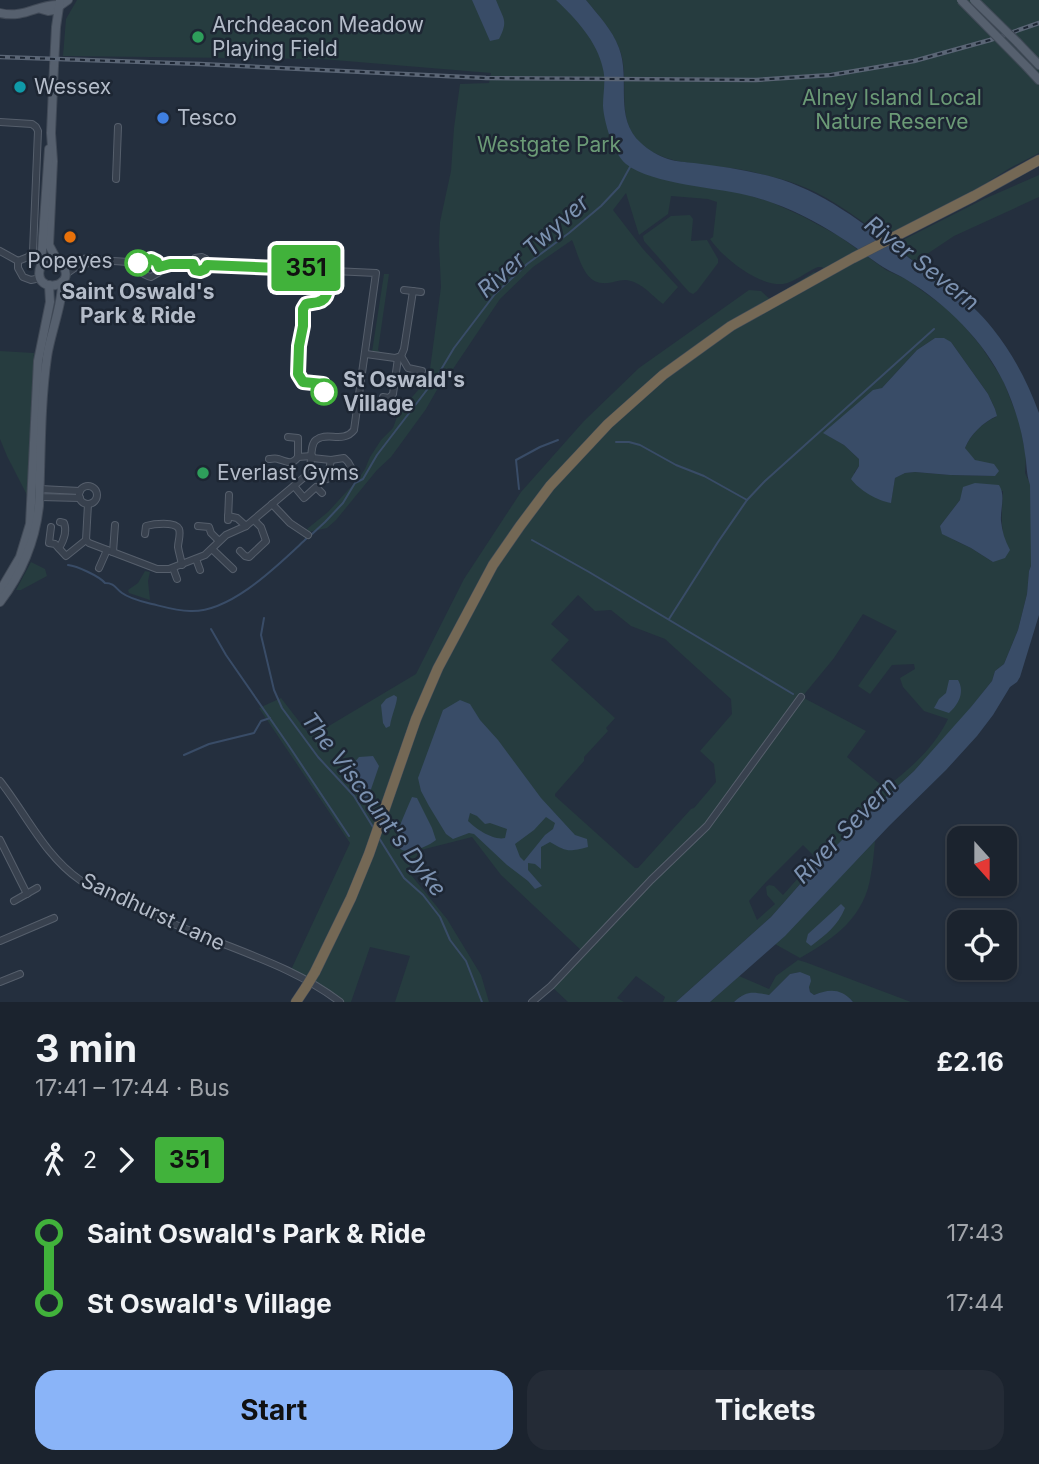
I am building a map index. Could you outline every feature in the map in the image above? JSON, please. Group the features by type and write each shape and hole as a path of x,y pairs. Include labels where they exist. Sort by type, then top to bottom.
{"highway":[{"path":"296,1002 315,972 346,910 438,667 493,565 550,486 608,424 672,368 730,326 1039,160"},
{"path":"1017,173 1039,168"}],"main road":[{"path":"961,0 1039,80"},
{"path":"974,0 1038,60"},
{"path":"0,13 18,15 63,2 56,27 51,133 39,273 40,278 49,285 57,285 64,278"},
{"path":"0,591 23,550 30,524 36,493 46,370 64,278 65,268 49,245 53,161 51,133"},
{"path":"41,265 49,260 58,261"},
{"path":"0,602 18,577 36,528 39,356 50,302 49,285"}],"street":[{"path":"0,122 32,124 38,131 33,251 28,257 18,261"},
{"path":"116,180 118,127"},
{"path":"0,251 18,261"},
{"path":"86,540 157,569 182,565 205,555 226,535 246,526 294,486 310,470 313,444 316,440 346,437 354,430 376,273 207,265 206,259 202,257 195,258 193,264 159,267"},
{"path":"58,261 90,258 127,262 143,267 148,277 158,273 159,267 154,260 149,260 143,267"},
{"path":"64,278 76,267 99,260"},
{"path":"18,261 18,268 26,280 40,278"},
{"path":"404,290 421,292"},
{"path":"383,397 389,398 393,394 404,349 413,291"},
{"path":"366,354 400,357"},
{"path":"400,357 408,368 422,371"},
{"path":"288,438 298,438 298,457"},
{"path":"289,447 298,448"},
{"path":"269,459 292,462 298,457 331,460 344,458 352,469"},
{"path":"327,479 324,475 329,470 331,460"},
{"path":"294,486 304,498 316,487 322,493"},
{"path":"86,487 92,487 97,496 95,501 88,504 83,502 80,495 86,487"},
{"path":"36,493 80,495"},
{"path":"229,495 228,518 237,517 246,526"},
{"path":"51,527 49,543 55,544 66,556 86,540 88,504"},
{"path":"272,504 290,523 308,535"},
{"path":"240,551 249,557 266,541 261,527 254,520"},
{"path":"60,522 65,525 64,540 60,548"},
{"path":"145,534 146,526 150,525 172,524 179,529 178,545 182,565"},
{"path":"99,568 110,551 115,525"},
{"path":"198,526 209,527 219,541"},
{"path":"212,549 233,569"},
{"path":"121,565 124,557"},
{"path":"196,559 200,570"},
{"path":"173,568 177,579"},
{"path":"532,1002 551,986 650,880 707,826 802,697"},
{"name":"Sandhurst Lane","path":"0,781 45,846 81,881 171,923 298,975 340,1002"},
{"path":"0,794 7,790"},
{"path":"0,840 27,894"},
{"path":"14,901 37,888"},
{"path":"0,940 54,918"},
{"path":"0,982 20,974"}],"green space":[{"name":"Westgate Park","path":"77,0 569,0 602,39 618,132 712,188 738,192 771,202 802,216 839,236 886,270 906,279 953,313 981,346 1003,380 1019,421 1026,456 1025,473 1030,484 1032,538 1027,594 1018,630 1004,664 995,671 992,681 958,724 914,771 816,866 771,917 676,1002 663,1002 665,997 636,976 617,998 624,1002 568,1002 551,986 583,952 501,875 472,837 421,850 407,870 447,919 481,975 489,1002 395,1002 410,956 370,947 351,1002 340,1002 290,972 350,843 259,708 281,698 308,733 317,733 416,674 464,579 521,492 584,421 639,368 749,290 761,291 772,301 814,272 819,277 824,269 818,267 783,284 752,276 732,262 710,239 713,237 717,202 708,199 671,196 668,214 639,235 626,193 613,210 643,249 678,287 663,304 631,281 602,283 590,278 572,240 533,267 500,299 391,457 336,520 327,528 309,532 307,529 328,512 359,478 381,440 393,428 398,414 429,377 441,287 440,222 451,171 460,84 489,83 491,73 322,59 63,56 66,19","holes":["935,338 951,342 988,394 996,417 986,422 970,438 965,448 969,455 995,476 905,473 895,478 891,502 854,473 859,466 859,459 844,445 824,433 882,388 917,350","1003,491 1002,529 1009,550 993,562 954,540 940,526 960,500","578,595 595,611 611,610 631,626 665,639 731,699 732,714 700,751 714,764 716,782 638,868 555,796 584,761 584,757 608,731 606,728 615,718 551,660 569,640 551,624","863,614 897,631 858,686 870,694 892,665 914,664 915,669 900,678 903,687 924,711 948,719 921,757 885,788 847,757 866,731 802,697 834,658","803,845 816,858 783,895 774,886 766,887 767,895 775,904 757,920 749,901"]},
{"name":"Alney Island Local Nature Reserve","path":"586,0 1039,0 1039,153 884,238 832,201 799,185 739,169 665,158 641,144 633,134 625,110 623,60 619,48 609,29"},
{"path":"1039,175 1039,197 954,236 915,262 893,245 984,199"},
{"path":"690,215 693,219 691,241 707,240 718,259 718,263 693,294 644,241 643,236 671,216"},
{"path":"384,274 389,274 378,350 381,353 372,352"},
{"path":"0,351 34,353 27,495 0,439"},
{"path":"31,562 45,569 47,576 16,590"},
{"path":"145,571 150,572 150,600 129,593 128,590 138,583"},
{"path":"875,841 868,889 846,925 800,958 775,944"},
{"path":"798,960 911,1002 853,1002 835,994 814,995 800,972 790,974 769,995 741,996 734,1002 710,1002 739,976 769,989 776,976"}],"water":[{"path":"472,0 496,0 504,23 499,39 490,41"},
{"path":"556,0 586,0 613,35 624,72 627,122 644,146 671,160 743,170 791,183 826,199 858,220 951,289 984,318 1013,359 1039,413 1039,615 1020,677 1010,687 977,736 946,770 785,936 710,1002 676,1002 771,917 816,866 914,771 971,707 992,681 995,671 1004,664 1018,630 1031,566 1030,485 1024,445 1014,409 996,368 963,325 922,290 830,231 788,209 754,197 652,177 626,164 613,145 605,120 603,69 596,49 585,31"},
{"path":"935,338 944,338 951,342 988,394 997,416 978,429 965,448 975,460 994,464 999,471 995,476 905,473 895,478 891,503 886,502 854,483 851,479 859,466 859,459 844,445 823,433 873,390 882,388 917,350"},
{"path":"975,483 999,485 1002,494 1001,525 1010,550 1005,558 993,562 942,534 940,526 960,500 963,487"},
{"path":"949,680 958,680 961,693 956,706 949,713 934,708 946,693"},
{"path":"394,695 397,697 396,703 390,726 386,728 381,705"},
{"path":"460,700 470,704 541,798 575,835 587,839 588,847 576,850 564,849 550,842 541,847 541,869 528,863 528,870 542,886 535,889 474,834 469,833 453,839 446,834 429,806 418,778 443,710","holes":["470,813 485,824 507,829 505,838 491,836 476,827 468,821","546,817 555,823 553,829 524,861 515,844"]},
{"path":"373,756 379,766 368,798 362,799 351,781 350,768 359,757"},
{"path":"412,797 417,798 436,840 418,849 405,851 397,844 397,836"},
{"path":"841,904 845,908 835,925 811,946 806,942 808,934"},
{"path":"800,972 810,976 810,992 814,995 835,991 844,994 853,1002 734,1002 750,993 769,995 790,974"}],"waterway":[{"name":"River Twyver","path":"311,535 343,503 355,483 363,479 377,455 495,294 527,264 601,206 619,187 630,167"},
{"path":"616,442 640,445 747,500 934,329"},
{"path":"519,489 516,460 558,440"},
{"path":"669,619 747,500"},
{"name":"River Twyver","path":"68,565 88,572 138,600 179,610 206,610 238,596 283,561 307,538"},
{"path":"532,540 793,694"},
{"name":"The Viscount's Dyke","path":"264,618 261,635 274,690 282,708 318,757 354,796 373,827"},
{"path":"211,629 349,836"},
{"path":"184,755 209,744 254,733 261,721 270,718"},
{"name":"The Viscount's Dyke","path":"379,838 404,878 423,895 440,917 450,940 466,961 482,1002"}],"railway":[{"path":"0,57 486,78 756,80 831,75 914,61 1039,23"}],"bus line":[{"name":"351","path":"138,263 151,259 157,262 159,267 193,264 195,270 200,271 207,265 328,270 326,298 310,302 303,309 298,374 303,382 323,384 324,392"}],"place":[{"name":"Archdeacon Meadow Playing Field","path":"198,37"},
{"name":"Wessex","path":"20,87"},
{"name":"Tesco","path":"163,118"},
{"name":"Popeyes","path":"70,237"},
{"name":"Saint Oswald's Park & Ride","path":"138,263"},
{"name":"St Oswald's Village","path":"324,392"},
{"name":"Everlast Gyms","path":"203,473"}],"water label":[{"name":"River Severn","path":"922,263"},
{"name":"River Severn","path":"845,830"}]}
